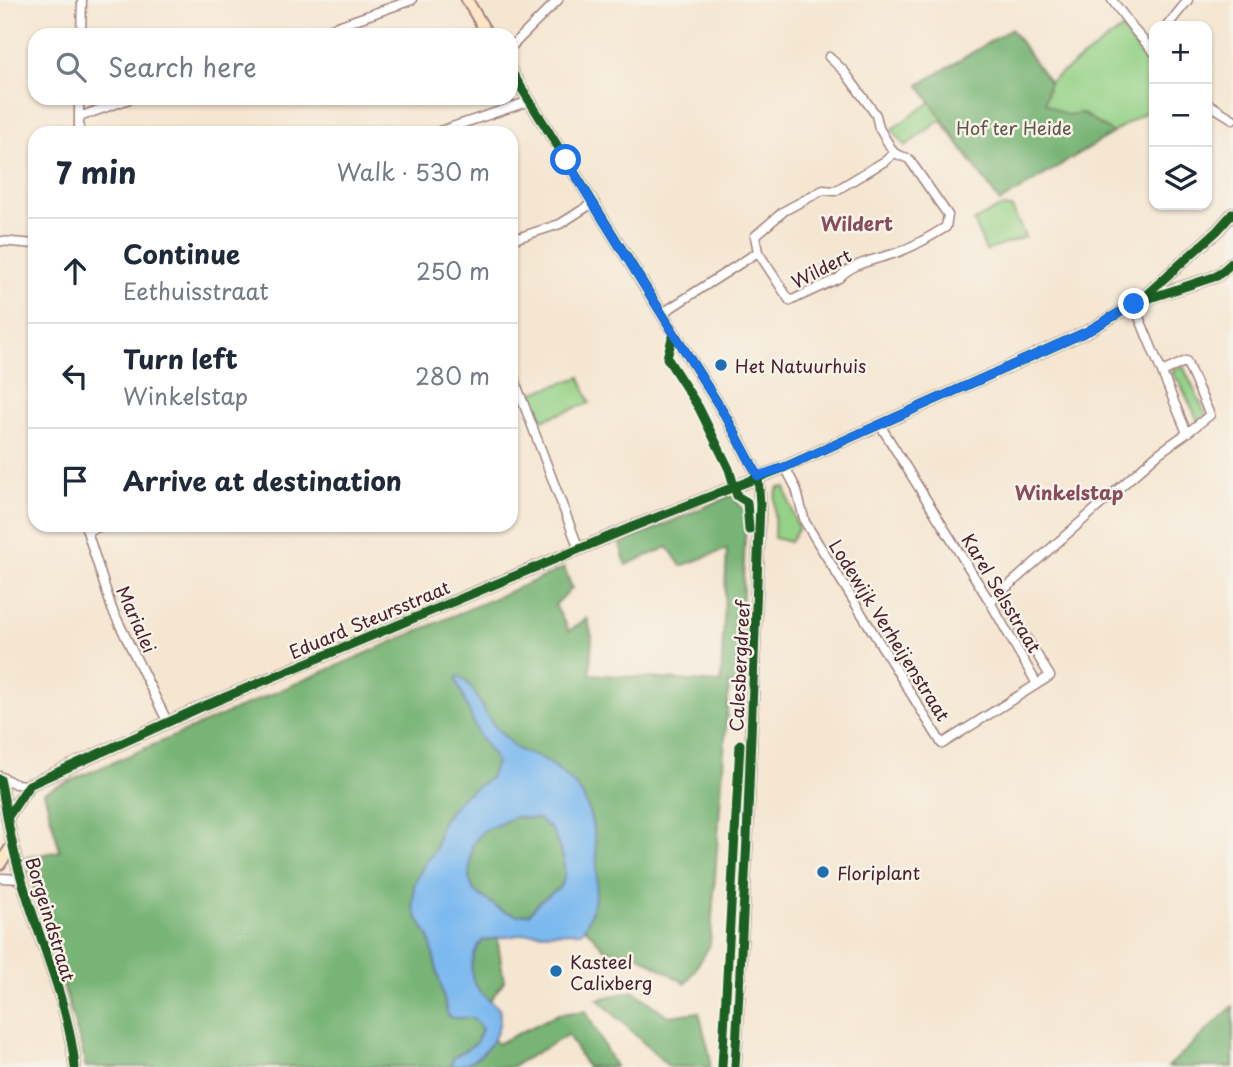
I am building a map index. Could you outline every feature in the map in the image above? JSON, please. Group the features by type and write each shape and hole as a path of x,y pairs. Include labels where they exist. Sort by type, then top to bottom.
{"street":[{"path":"81,28 82,0"},
{"path":"332,28 412,0"},
{"path":"467,0 484,28"},
{"path":"518,40 558,0"},
{"path":"1112,0 1136,32 1149,43"},
{"path":"1171,21 1188,0"},
{"name":"Wildert","path":"758,252 790,301 839,278 844,272 887,254 903,251 946,227 948,215 909,159 894,153 879,128 876,115 844,71 829,57"},
{"path":"518,82 728,420 758,476 785,467 1088,331 1136,303 1217,275 1233,262"},
{"path":"455,126 530,101"},
{"path":"79,105 79,126"},
{"path":"79,117 112,105"},
{"path":"1212,106 1233,118"},
{"path":"661,314 758,252 755,236 784,211 823,190 835,191 886,162 894,153"},
{"path":"518,238 560,224 593,203"},
{"path":"1136,303 1217,231 1233,213"},
{"path":"0,242 28,244"},
{"path":"1136,303 1187,433"},
{"path":"990,602 1159,453 1210,415 1186,361 1162,372"},
{"path":"518,397 579,549"},
{"name":"Karel Selsstraat","path":"880,425 990,602 1037,684 1050,676 1000,594"},
{"name":"Lodewijk Verheijenstraat","path":"785,467 796,488 805,522 942,744 1037,684"},
{"name":"Eduard Steursstraat","path":"29,785 253,685 758,476"},
{"name":"Calesbergdreef","path":"735,1067 759,585 761,528 758,476"},
{"name":"Marialei","path":"87,532 112,609 168,723"},
{"path":"0,778 15,784 29,785 9,815"},
{"name":"Borgeindstraat","path":"0,778 22,879 64,1013 75,1067"},
{"path":"0,864 13,844"},
{"path":"0,878 22,879"}],"green space":[{"name":"Hof ter Heide","path":"1011,29 1049,82 1122,29 1149,65 1149,110 1000,202 941,120 905,146 892,129 931,102 919,85"},
{"name":"Hof ter Heide","path":"1011,29 1049,82 1045,103 1066,115 1082,113 1113,133 1000,202 919,85"},
{"path":"1000,207 1012,208 1025,237 986,251 974,221"},
{"path":"1183,366 1206,415 1198,421 1172,370"},
{"path":"580,377 590,403 542,420 532,393"},
{"path":"785,487 798,529 790,542 774,538 775,497 778,488"},
{"path":"732,495 746,513 739,684 729,684 710,945 686,984 636,954 606,950 578,920 495,924 504,981 480,1014 497,1044 558,1014 586,1011 615,1067 587,1067 568,1035 511,1067 85,1067 83,1052 25,858 60,851 44,792 564,568 572,588 555,605 569,631 587,618 592,636 590,674 721,683 727,549 681,566 668,547 626,565 620,544"},
{"path":"634,991 668,1016 699,1012 710,1056 710,1067 669,1067 598,999"},
{"path":"1233,1006 1233,1067 1168,1067"}],"water":[{"path":"458,676 469,684 492,723 515,747 551,764 575,785 590,815 597,858 597,880 589,919 581,932 531,933 482,941 473,958 472,977 480,992 499,1009 498,1029 479,1056 461,1066 451,1067 453,1058 476,1043 482,1029 473,1018 448,1016 429,937 413,906 414,885 435,850 442,821 462,797 490,778 496,763 479,736 456,679","holes":["515,817 538,819 552,830 564,860 564,879 559,888 540,901 529,914 517,915 503,911 474,891 469,878 472,845 483,831"]}],"cycle path":[{"path":"518,82 728,420 758,476 760,504 747,839 735,1067"},
{"path":"9,815 29,785 204,706 632,527 785,467 1088,331 1138,302 1217,231 1233,213"},
{"path":"1141,301 1217,276 1233,262"},
{"path":"673,334 667,358 699,408 729,469 737,496 747,502 749,530"},
{"path":"722,1067 740,744"},
{"path":"0,779 16,859 58,988 75,1067"}],"place":[{"name":"Het Natuurhuis","path":"721,365"},
{"name":"Floriplant","path":"823,872"},
{"name":"Kasteel Calixberg","path":"556,971"}],"district":[{"name":"Wildert","path":"857,223"},
{"name":"Winkelstap","path":"1069,492"}],"route":[{"path":"566,160 728,420 758,476 785,467 1088,331 1134,304"}]}
